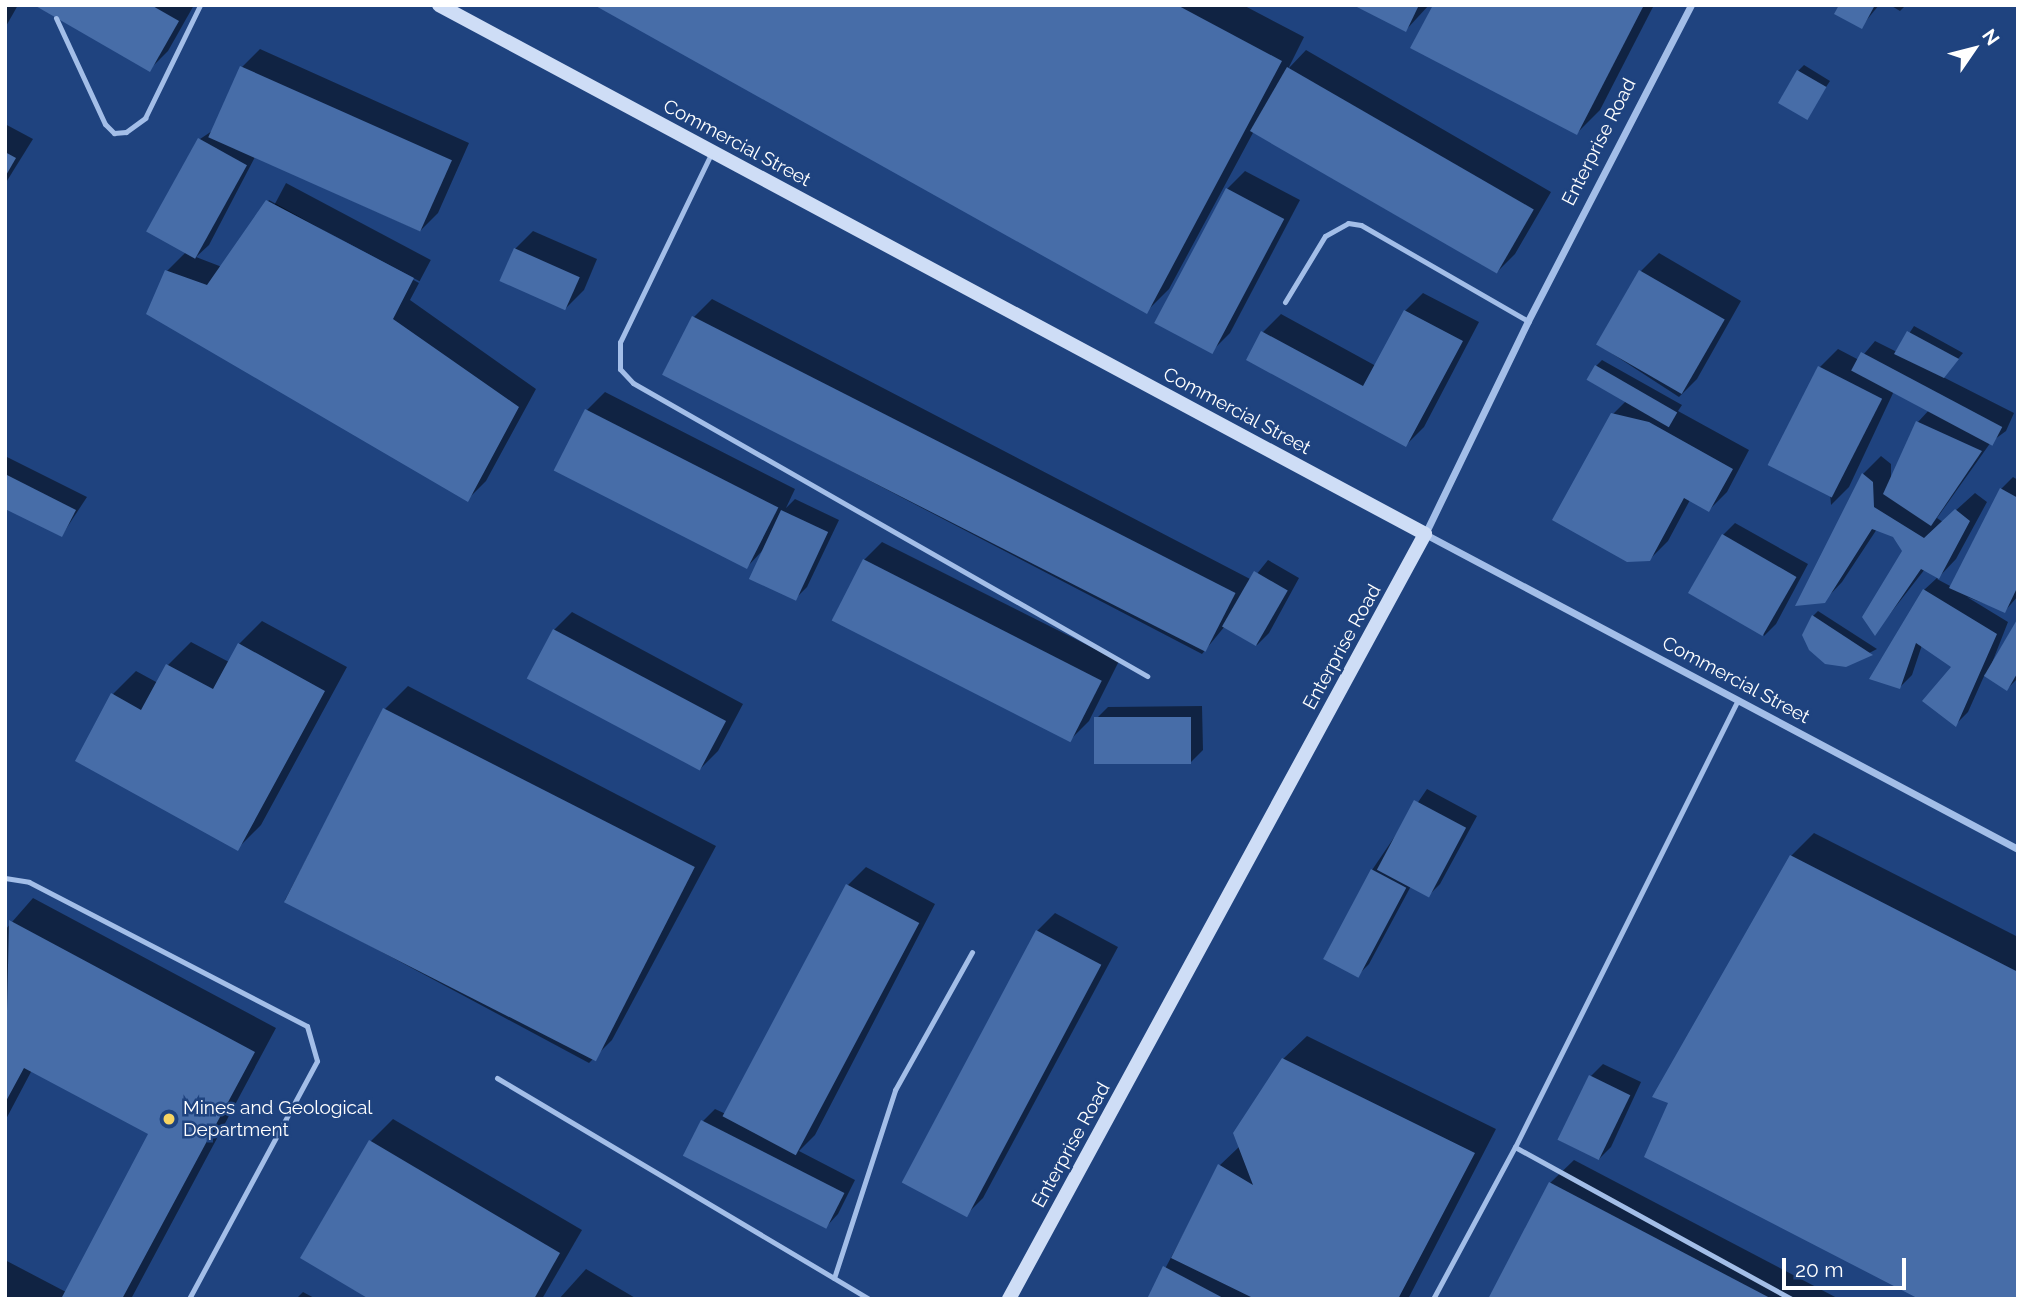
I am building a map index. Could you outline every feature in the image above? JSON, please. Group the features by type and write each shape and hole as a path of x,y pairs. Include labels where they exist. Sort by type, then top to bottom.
{"main road":[{"name":"Commercial Street","path":"439,5 1425,534"},
{"name":"Enterprise Road","path":"1009,1299 1425,534"}],"street":[{"name":"Enterprise Road","path":"1425,534 1528,321 1691,5"},
{"name":"Commercial Street","path":"1425,534 1736,703 2018,849"}],"lane":[{"path":"55,18 105,124 114,133 126,132 145,118 200,5"},
{"path":"712,151 620,342 620,369 633,383 1147,676"},
{"path":"1285,302 1325,236 1348,223 1361,225 1528,321"},
{"path":"1433,1299 1515,1147 1736,703"},
{"path":"5,878 29,882 307,1026 317,1061 189,1299"},
{"path":"834,1278 895,1090 972,952"},
{"path":"498,1078 869,1299"},
{"path":"1515,1147 1792,1299"}],"building":[{"path":"34,5 151,5 179,21 150,72"},
{"path":"594,5 1177,5 1282,61 1147,314"},
{"path":"1353,5 1419,5 1406,32"},
{"path":"1433,5 1644,5 1577,135 1410,48"},
{"path":"1839,5 1875,5 1862,29 1834,14"},
{"path":"240,66 452,160 420,232 208,137"},
{"path":"1287,67 1534,210 1497,274 1250,131"},
{"path":"1797,70 1826,87 1807,120 1778,103"},
{"path":"198,138 247,165 195,259 146,232"},
{"path":"5,152 16,158 5,177"},
{"path":"1226,188 1284,219 1212,354 1154,323"},
{"path":"266,200 414,278 393,319 519,407 468,502 146,314 165,270 207,285"},
{"path":"514,248 580,277 565,310 499,281"},
{"path":"1639,270 1725,320 1682,394 1596,344"},
{"path":"1404,310 1463,341 1406,447 1246,360 1261,331 1363,386"},
{"path":"692,316 1236,593 1206,652 662,375"},
{"path":"1907,331 1959,359 1944,378 1894,354"},
{"path":"1861,352 2002,427 1992,446 1851,371"},
{"path":"1595,365 1677,413 1669,427 1586,380"},
{"path":"1818,366 1882,399 1832,498 1768,465"},
{"path":"585,409 778,508 747,569 554,470"},
{"path":"1611,413 1649,422 1733,469 1709,512 1684,498 1650,561 1627,562 1552,520"},
{"path":"1916,421 1982,451 1931,526 1883,494"},
{"path":"1862,473 1873,482 1874,507 1924,538 1955,509 1970,521 1939,579 1921,569 1875,636 1862,617 1902,551 1893,537 1872,529 1825,603 1795,606"},
{"path":"5,474 76,510 62,537 5,509"},
{"path":"2000,488 2018,498 2018,586 2005,613 1949,588"},
{"path":"781,510 828,532 796,601 749,579"},
{"path":"1722,534 1796,577 1762,636 1688,593"},
{"path":"863,559 1102,681 1070,742 832,620"},
{"path":"1254,571 1288,590 1256,646 1222,626"},
{"path":"1923,589 1997,634 1956,727 1922,701 1951,667 1916,643 1900,689 1869,679"},
{"path":"1812,615 1873,655 1846,667 1825,664 1809,650 1802,635"},
{"path":"2018,618 2018,672 2007,691 1984,676"},
{"path":"553,629 726,721 700,770 527,678"},
{"path":"238,643 325,691 238,851 75,761 111,693 141,710 166,664 213,689"},
{"path":"383,708 695,867 596,1061 284,902"},
{"path":"1094,717 1191,717 1191,764 1094,764"},
{"path":"1414,800 1466,828 1429,897 1377,870"},
{"path":"1790,855 2018,972 2018,1299 1919,1299 1644,1157 1668,1103 1652,1097"},
{"path":"1371,869 1406,888 1358,978 1323,959"},
{"path":"846,884 919,923 796,1155 723,1116"},
{"name":"Mines and Geological Department","path":"9,920 255,1052 122,1299 61,1299 148,1134 24,1068 5,1103"},
{"path":"1036,930 1101,965 967,1217 902,1183"},
{"path":"1282,1058 1475,1153 1398,1299 1255,1299 1171,1258 1218,1164 1253,1185 1233,1133"},
{"path":"1589,1075 1630,1095 1599,1160 1557,1140"},
{"path":"701,1120 844,1193 826,1229 683,1156"},
{"path":"369,1140 560,1253 534,1299 369,1299 300,1258"},
{"path":"1549,1182 1772,1299 1488,1299"},
{"path":"1163,1266 1225,1299 1147,1299"}],"place":[{"name":"Mines and Geological Department","path":"169,1119"}]}
